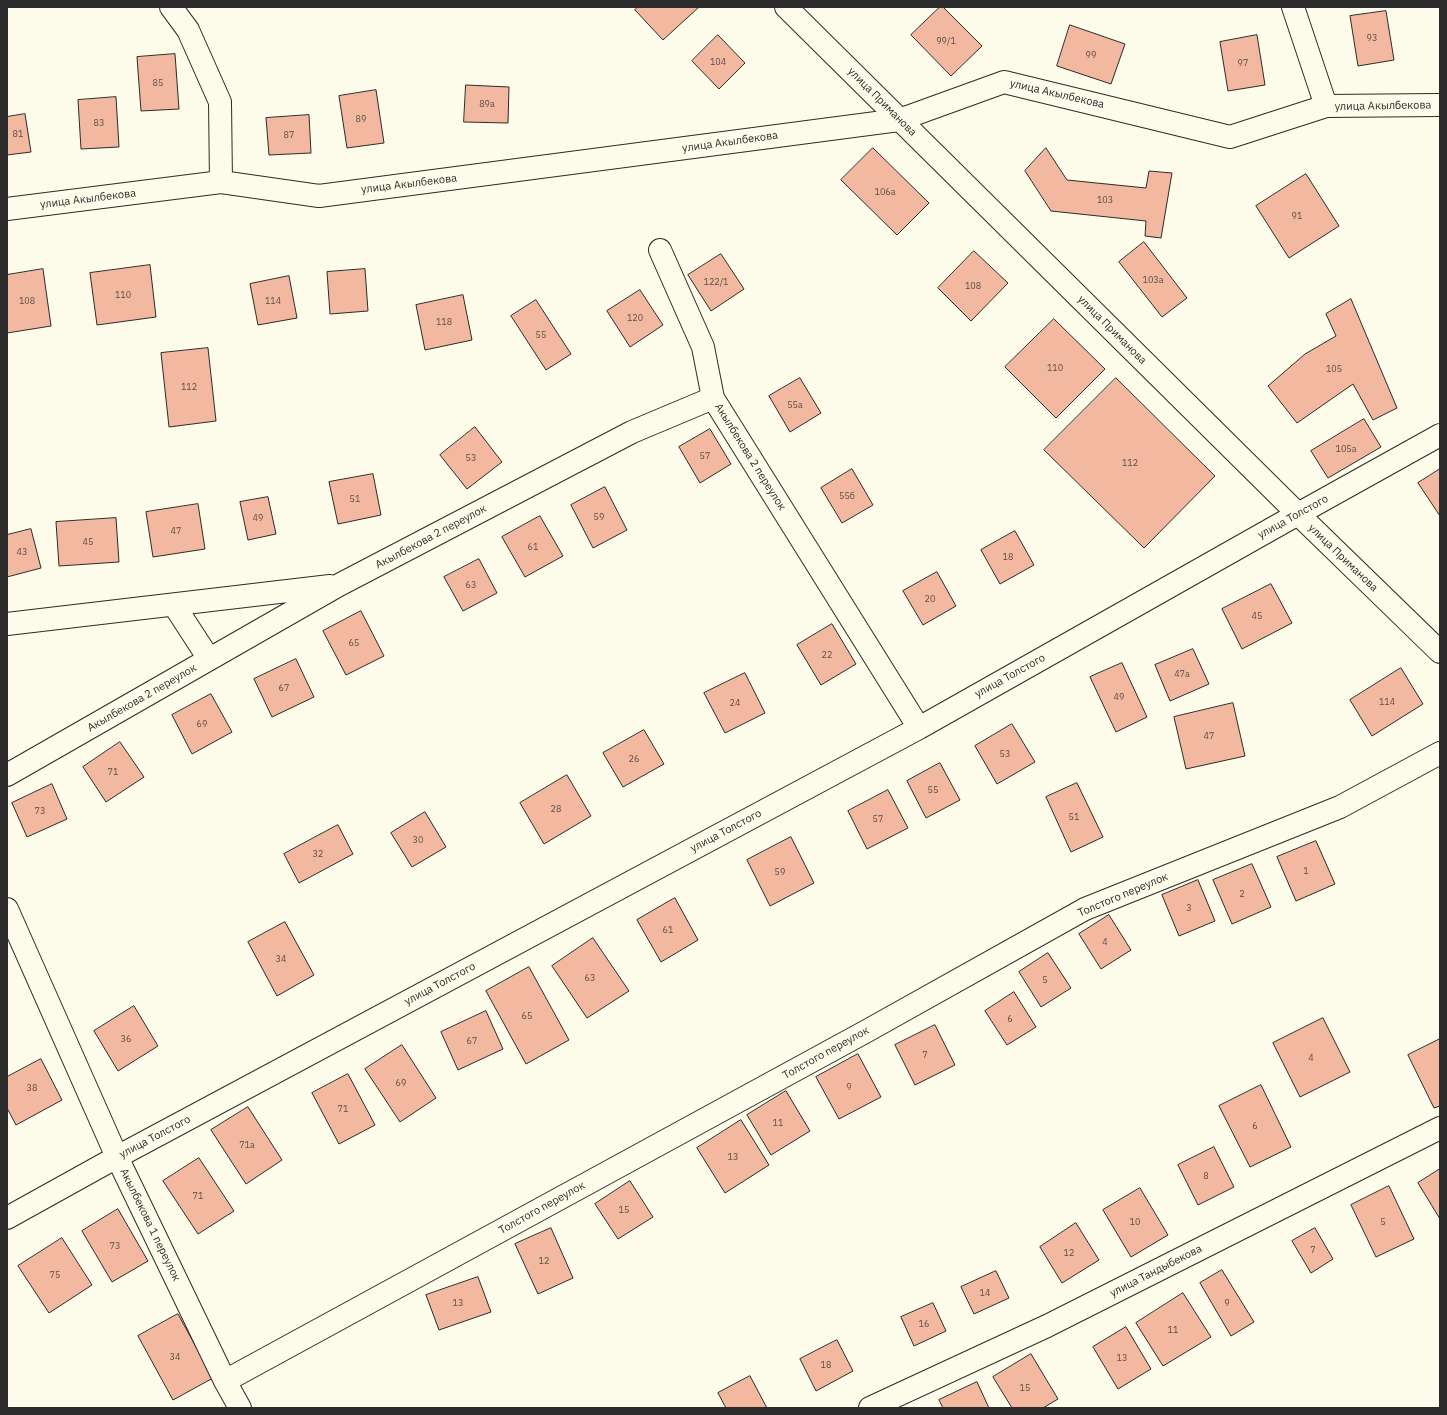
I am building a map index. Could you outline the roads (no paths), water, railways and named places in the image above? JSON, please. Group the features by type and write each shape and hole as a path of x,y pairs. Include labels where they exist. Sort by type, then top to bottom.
{"street":[{"path":"171,7 188,30 220,102 220,182"},
{"name":"улица Приманова","path":"786,7 1298,514 1440,652"},
{"path":"1293,7 1326,106"},
{"name":"улица Акылбекова","path":"7,209 220,182 318,196 899,120 1004,82 1230,137 1326,106 1440,105"},
{"path":"660,250 703,347 713,398"},
{"name":"Акылбекова 2 переулок","path":"7,775 339,585 632,432 713,398 919,728"},
{"name":"улица Толстого","path":"7,1218 117,1157 919,728 1440,435"},
{"name":"Акылбекова 2 переулок","path":"7,624 339,585"},
{"path":"174,605 209,659"},
{"name":"Толстого переулок","path":"225,1381 865,1032 1085,909 1340,807 1440,753"},
{"name":"Акылбекова 1 переулок","path":"7,909 117,1157 225,1381 240,1408"},
{"name":"улица Тандыбекова","path":"870,1408 1047,1326 1440,1128"}]}
